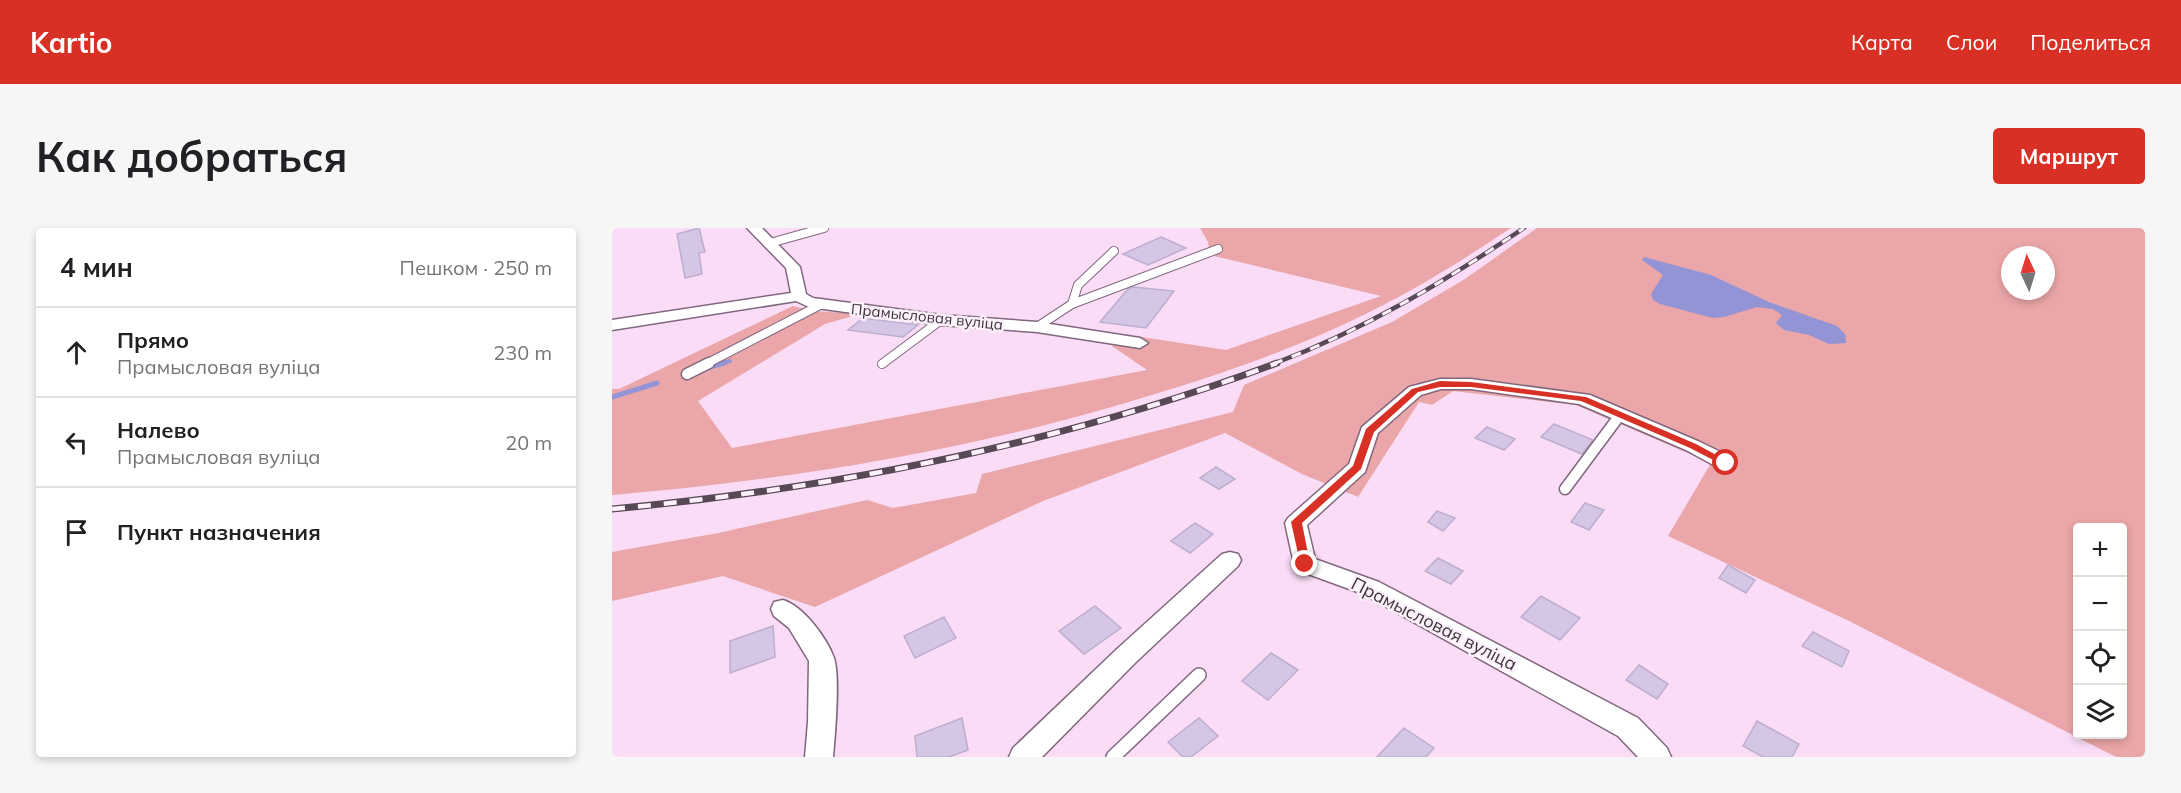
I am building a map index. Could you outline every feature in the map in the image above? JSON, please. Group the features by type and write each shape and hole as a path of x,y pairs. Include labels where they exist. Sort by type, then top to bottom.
{"street":[{"path":"612,325 799,296 793,267 754,228"},
{"name":"Прамысловая вуліца","path":"799,296 809,303 820,305 941,320 1037,327 1140,343"},
{"path":"612,310 668,318"},
{"name":"Прамысловая вуліца","path":"1657,757 1628,727 1371,588 1305,564 1296,522 1358,467 1370,431 1415,391 1440,384 1490,386 1583,399 1726,463"},
{"path":"1023,757 1126,656 1230,560"},
{"path":"783,609 798,621 822,660 822,722 819,757"}],"lane":[{"path":"770,243 824,228"},
{"path":"1037,327 1072,304 1218,249"},
{"path":"1072,304 1078,285 1114,251"},
{"path":"687,374 820,305"},
{"path":"882,364 941,320"},
{"path":"1565,489 1620,415"},
{"path":"1113,757 1199,675"}],"shaded area":[{"path":"1200,228 1511,228 1413,289 1323,334 1238,367 1122,404 996,437 869,462 805,473 612,495 612,389 619,389 793,306 814,311 860,314 825,324 698,401 732,448 1147,370 1112,346 1123,334 1226,350 1381,296 1210,255 1208,242"},
{"path":"1537,228 2145,228 2145,757 2116,757 2081,739 2127,739 2127,523 2073,523 2073,735 1849,621 1668,536 1711,463 1576,405 1453,391 1432,405 1419,402 1358,497 1302,474 1225,433 1043,501 815,607 723,576 612,601 612,552 718,533 867,500 893,508 976,493 982,474 1233,412 1244,385 1392,322 1465,279"}],"water":[{"path":"1644,257 1711,275 1769,302 1837,326 1845,334 1846,343 1829,344 1809,335 1784,330 1776,323 1782,315 1773,309 1757,307 1713,318 1660,304 1653,300 1651,294 1663,275 1642,260"}],"building":[{"path":"699,228 705,252 699,253 702,274 685,278 677,234"},
{"path":"1161,237 1186,248 1148,265 1123,254"},
{"path":"1133,287 1174,291 1146,328 1100,322 1128,289"},
{"path":"863,318 918,325 903,337 848,330"},
{"path":"1554,424 1593,440 1582,454 1541,437"},
{"path":"1487,427 1515,439 1504,450 1475,438"},
{"path":"1216,467 1235,479 1219,489 1200,478"},
{"path":"1585,503 1604,510 1589,530 1571,522"},
{"path":"1437,511 1455,518 1443,531 1428,522"},
{"path":"1195,523 1213,534 1190,553 1171,541"},
{"path":"1438,558 1463,571 1451,584 1425,571"},
{"path":"1728,565 1755,580 1746,593 1719,578"},
{"path":"1541,596 1580,618 1560,640 1521,617"},
{"path":"1095,606 1121,628 1084,654 1059,631"},
{"path":"944,617 956,638 915,658 904,636"},
{"path":"773,626 775,657 730,673 730,641"},
{"path":"1813,632 1849,651 1842,667 1802,646"},
{"path":"1271,653 1298,670 1268,700 1242,681"},
{"path":"1639,665 1668,684 1657,699 1626,680"},
{"path":"962,718 968,750 949,757 917,757 915,736"},
{"path":"1199,718 1218,736 1191,757 1183,757 1168,742"},
{"path":"1757,721 1799,744 1792,757 1763,757 1743,746"},
{"path":"1404,728 1434,748 1426,757 1377,757"}],"waterway":[{"path":"719,364 730,361"},
{"path":"706,368 724,363"},
{"path":"612,397 657,383"}],"railway":[{"path":"1273,364 1307,351 1403,304 1524,228"},
{"path":"612,509 782,489 949,458 1115,417 1277,363"}],"route":[{"path":"1305,564 1296,522 1358,467 1370,431 1415,391 1440,384 1471,384 1583,399 1693,446 1726,463"}]}
